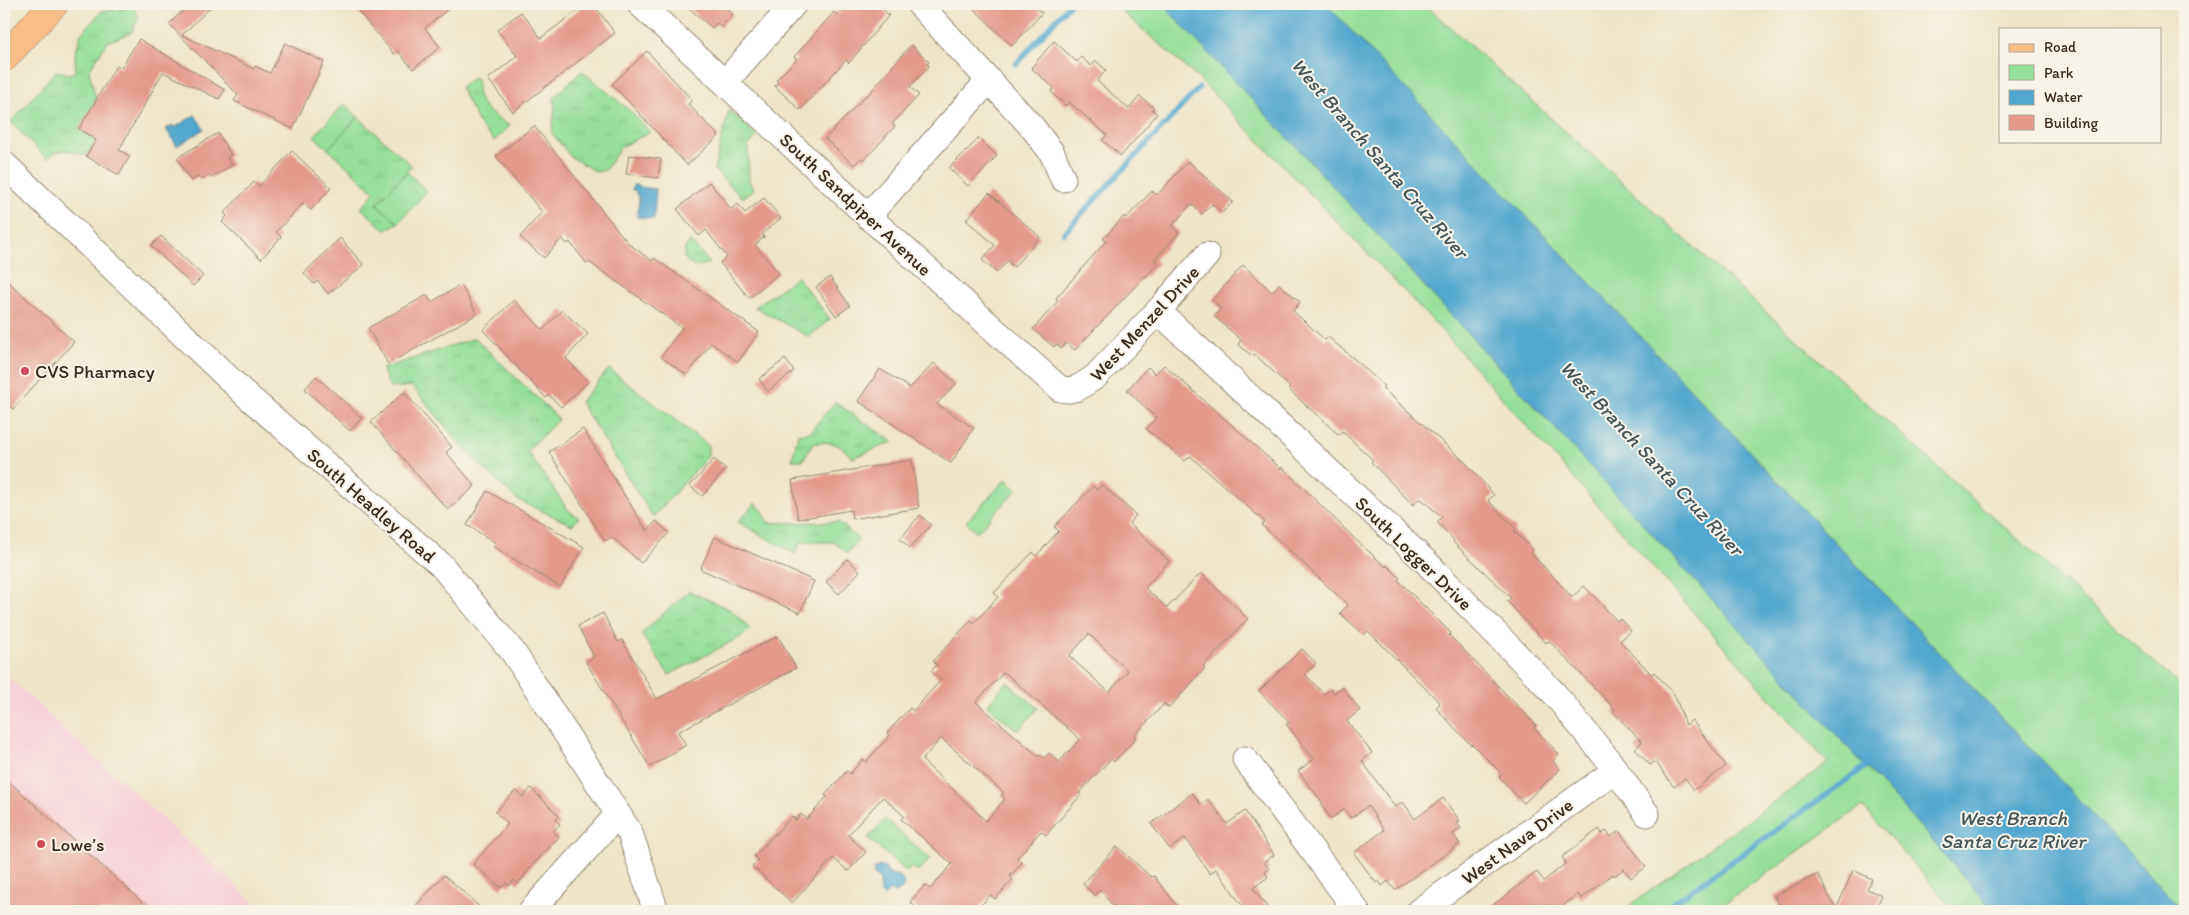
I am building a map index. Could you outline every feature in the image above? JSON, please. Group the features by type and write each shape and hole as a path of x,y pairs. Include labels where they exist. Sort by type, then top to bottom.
{"main road":[{"path":"4,58 54,4"}],"street":[{"name":"South Sandpiper Avenue","path":"640,4 1052,384 1060,389 1078,388"},
{"path":"725,82 794,4"},
{"path":"919,4 1033,128 1052,153 1063,178"},
{"path":"868,216 989,80"},
{"name":"South Headley Road","path":"4,164 244,393 441,565 513,652 618,814 630,834 656,911"},
{"name":"West Menzel Drive","path":"1078,388 1084,386 1095,377 1158,312 1207,254"},
{"name":"South Logger Drive","path":"1158,312 1427,563 1553,692 1616,770 1647,814"},
{"path":"1245,759 1357,911"},
{"name":"West Nava Drive","path":"1419,911 1616,770"},
{"path":"531,911 618,814"}],"shaded area":[{"path":"4,673 263,911 4,911"}],"green space":[{"path":"123,4 133,4 132,6 139,17 131,33 107,42 89,71 96,100 79,129 96,140 86,156 65,150 56,152 47,159 11,122 56,71 69,74 76,71 75,55 81,34 102,11 123,9"},
{"path":"1114,4 1424,4 2185,690 2185,911 1955,911 1862,806 1714,911 1622,911 1828,763 1434,322 1199,79"},
{"path":"582,71 630,111 650,132 621,147 605,170 596,172 571,157 552,133 555,109 554,97"},
{"path":"474,77 478,80 478,95 485,108 510,126 494,141 481,127 460,87"},
{"path":"344,104 358,117 328,149 314,136"},
{"path":"729,110 757,136 748,146 749,181 754,189 743,198 714,170"},
{"path":"358,117 412,166 377,204 398,223 385,230 361,208 375,192 328,149"},
{"path":"407,172 427,191 398,223 377,204"},
{"path":"690,241 710,263 696,267 689,263 684,257 685,248"},
{"path":"797,277 830,319 809,337 755,307"},
{"path":"475,338 559,419 527,451 568,510 579,518 572,525 516,499 467,452 412,386 390,388 382,369"},
{"path":"609,369 708,445 708,456 653,517 580,402"},
{"path":"835,402 893,442 852,458 835,444 825,442 812,444 803,460 792,460 798,434 810,432"},
{"path":"1006,479 1017,490 977,532 966,522"},
{"path":"755,503 763,511 768,523 839,522 859,540 847,553 834,542 801,542 795,554 738,522"},
{"path":"689,591 731,610 750,629 744,635 669,675 641,634"},
{"path":"1007,682 1038,708 1018,731 987,705"},
{"path":"885,819 930,859 918,872 912,867 907,872 868,838"}],"water":[{"name":"West Branch Santa Cruz River","path":"1162,4 1326,4 2184,911 1993,911 1909,814 1316,168"},
{"path":"195,115 204,129 177,146 166,129 173,125 174,128"},
{"path":"633,185 656,189 654,219 637,217 639,199 635,190 632,190"},
{"path":"880,866 885,868 889,874 900,876 904,884 902,889 894,893 890,890 884,896 881,893 879,889 880,880 874,875 874,869"}],"building":[{"path":"190,4 214,4 182,35 254,69 255,66 270,73 285,43 324,62 293,129 234,101 238,95 169,24"},
{"path":"352,4 454,4 425,28 440,47 413,69 398,51 394,54"},
{"path":"586,4 593,4 615,33 513,112 488,79 517,56 497,30 521,12 541,38"},
{"path":"684,4 722,4 733,14 721,27 717,23 712,28"},
{"path":"847,4 877,4 889,15 849,63 846,60 800,110 775,86 778,82 776,80 797,59 794,57 834,12 837,15"},
{"path":"969,4 1032,4 1042,13 1012,46"},
{"path":"139,39 225,90 219,99 163,72 119,150 130,156 119,175 86,156 96,140 79,129 116,66 121,68"},
{"path":"1054,41 1077,62 1081,57 1091,66 1096,61 1106,70 1097,81 1129,109 1140,96 1154,108 1152,110 1157,114 1121,156 1102,140 1107,135 1069,102 1066,106 1051,92 1054,88 1031,68"},
{"path":"911,45 929,62 927,64 929,66 910,87 919,95 892,124 895,126 880,143 864,160 861,158 854,165 825,139 867,96"},
{"path":"647,51 692,100 688,104 719,136 687,165 612,84"},
{"path":"534,126 629,244 652,261 654,258 759,332 738,362 711,343 687,375 661,357 682,328 589,262 587,264 570,242 567,244 562,238 544,258 520,237 542,212 496,156"},
{"path":"218,133 231,155 227,157 232,165 211,178 209,175 202,179 197,177 191,181 177,158"},
{"path":"979,138 997,156 968,186 949,168"},
{"path":"292,151 331,188 311,210 303,203 276,232 281,237 261,259 222,222 227,216 224,213 254,182 259,186"},
{"path":"629,155 661,159 658,178 626,174"},
{"path":"1188,161 1233,202 1222,213 1212,204 1202,214 1191,204 1172,226 1179,233 1154,260 1158,263 1146,277 1075,350 1066,343 1061,349 1057,344 1054,347 1033,329 1058,301 1056,298 1106,241 1103,239 1124,216 1126,218 1152,191 1157,195"},
{"path":"709,182 731,209 738,204 745,213 764,198 781,218 762,234 764,237 755,245 779,273 749,298 720,263 727,257 706,230 699,236 677,209"},
{"path":"989,193 1040,237 1014,267 1007,261 997,273 982,260 995,245 966,220"},
{"path":"161,236 203,276 193,286 151,246"},
{"path":"340,238 364,265 328,294 318,281 314,284 304,273"},
{"path":"1243,265 1272,292 1279,284 1300,302 1293,311 1325,340 1328,337 1359,363 1384,386 1382,388 1466,463 1494,495 1488,500 1516,529 1514,531 1533,550 1531,553 1572,597 1584,586 1617,621 1620,619 1631,631 1620,641 1652,675 1654,672 1674,694 1686,725 1692,720 1726,766 1694,790 1685,778 1674,787 1655,761 1650,765 1635,749 1642,742 1613,712 1615,709 1549,641 1546,643 1507,601 1511,598 1453,542 1454,540 1437,522 1442,517 1420,498 1413,505 1371,462 1373,460 1342,431 1339,435 1288,389 1290,387 1254,354 1252,356 1238,344 1241,340 1214,316 1221,309 1212,300"},
{"path":"830,277 850,306 836,316 816,287"},
{"name":"CVS Pharmacy","path":"4,278 74,342 13,409 4,400"},
{"path":"461,285 477,314 388,364 368,328 427,295 431,302"},
{"path":"514,300 543,330 562,310 588,334 566,358 588,382 561,407 549,395 546,398 483,330"},
{"path":"785,359 794,371 768,391 759,379"},
{"path":"934,363 956,384 937,404 974,428 951,463 858,401 880,369 910,388"},
{"path":"1164,365 1281,469 1282,467 1357,541 1386,567 1387,565 1400,578 1398,580 1451,633 1449,635 1536,725 1534,728 1559,754 1553,761 1560,769 1524,803 1499,777 1502,774 1436,708 1440,703 1368,631 1364,635 1340,613 1348,605 1262,525 1265,522 1190,456 1185,461 1146,429 1156,418 1127,390 1148,367 1155,374"},
{"path":"316,376 362,418 350,431 305,389"},
{"path":"404,392 452,447 446,452 475,486 448,510 371,422"},
{"path":"583,429 647,531 656,521 669,533 641,563 612,537 605,541 549,452"},
{"path":"714,459 726,469 702,496 690,486"},
{"path":"912,460 919,508 852,519 851,510 798,519 792,480"},
{"path":"1102,485 1136,515 1129,523 1169,561 1145,588 1167,608 1201,573 1248,619 1203,666 1205,668 1169,708 1164,704 1134,736 1136,738 1114,762 1111,759 1079,793 1081,795 1046,835 1041,831 1017,858 1022,863 1010,876 1013,879 995,899 990,895 976,911 920,911 910,902 925,885 930,889 952,864 901,819 904,816 883,797 848,835 866,852 848,871 833,858 792,903 752,866 758,860 754,856 792,816 796,820 801,814 807,819 827,797 825,795 847,771 850,774 863,759 866,762 890,735 887,733 910,708 913,711 941,680 931,671 937,665 933,661 971,620 974,623 998,597 994,593 1033,552 1036,556 1059,531 1054,527 1093,486 1097,490","holes":["1089,634 1128,671 1109,692 1069,656","1004,672 1080,739 1059,762 1049,753 1044,758 1040,755 1038,756 976,702","941,738 1004,793 1001,795 1005,799 986,821 922,760"]},
{"path":"487,491 584,547 560,587 494,547 496,543 467,525"},
{"path":"920,515 931,525 910,548 900,539"},
{"path":"715,537 814,581 800,613 700,569"},
{"path":"847,559 860,571 839,594 826,582"},
{"path":"603,613 618,642 622,640 657,699 778,636 796,668 678,732 686,745 650,767 586,662 594,657 578,626"},
{"path":"1302,649 1316,663 1305,674 1324,694 1331,689 1334,693 1342,687 1360,710 1347,721 1372,753 1362,761 1395,807 1403,802 1415,819 1443,798 1460,821 1457,823 1461,828 1453,834 1460,844 1395,890 1388,881 1382,886 1379,881 1376,883 1354,853 1384,830 1368,806 1351,818 1344,809 1331,819 1321,805 1323,803 1298,771 1314,759 1286,724 1289,722 1259,691"},
{"name":"Lowe’s","path":"4,777 152,911 4,911"},
{"path":"531,788 559,816 556,820 560,824 553,831 559,837 518,884 514,880 509,886 506,883 501,888 473,864 508,824 495,812 516,790 523,797"},
{"path":"1192,793 1201,805 1208,799 1227,824 1245,811 1274,855 1264,862 1269,869 1265,872 1268,877 1253,888 1270,911 1246,911 1216,869 1210,874 1185,838 1170,849 1151,824"},
{"path":"1599,829 1602,834 1606,831 1611,837 1619,831 1646,867 1631,878 1624,869 1614,876 1613,874 1581,899 1578,894 1557,911 1485,911 1537,872 1544,881 1566,863 1562,857"},
{"path":"1117,846 1151,877 1154,876 1181,911 1117,911 1100,890 1095,896 1083,884"},
{"path":"1853,870 1872,879 1867,889 1882,896 1875,911 1782,911 1774,896 1818,874 1836,910"},
{"path":"444,875 460,889 484,911 411,911"}],"waterway":[{"path":"1016,64 1070,4"},
{"path":"1064,233 1199,88"},
{"path":"1662,911 1872,762"}],"place":[{"name":"CVS Pharmacy","path":"25,371"},
{"name":"Lowe’s","path":"41,844"}]}
